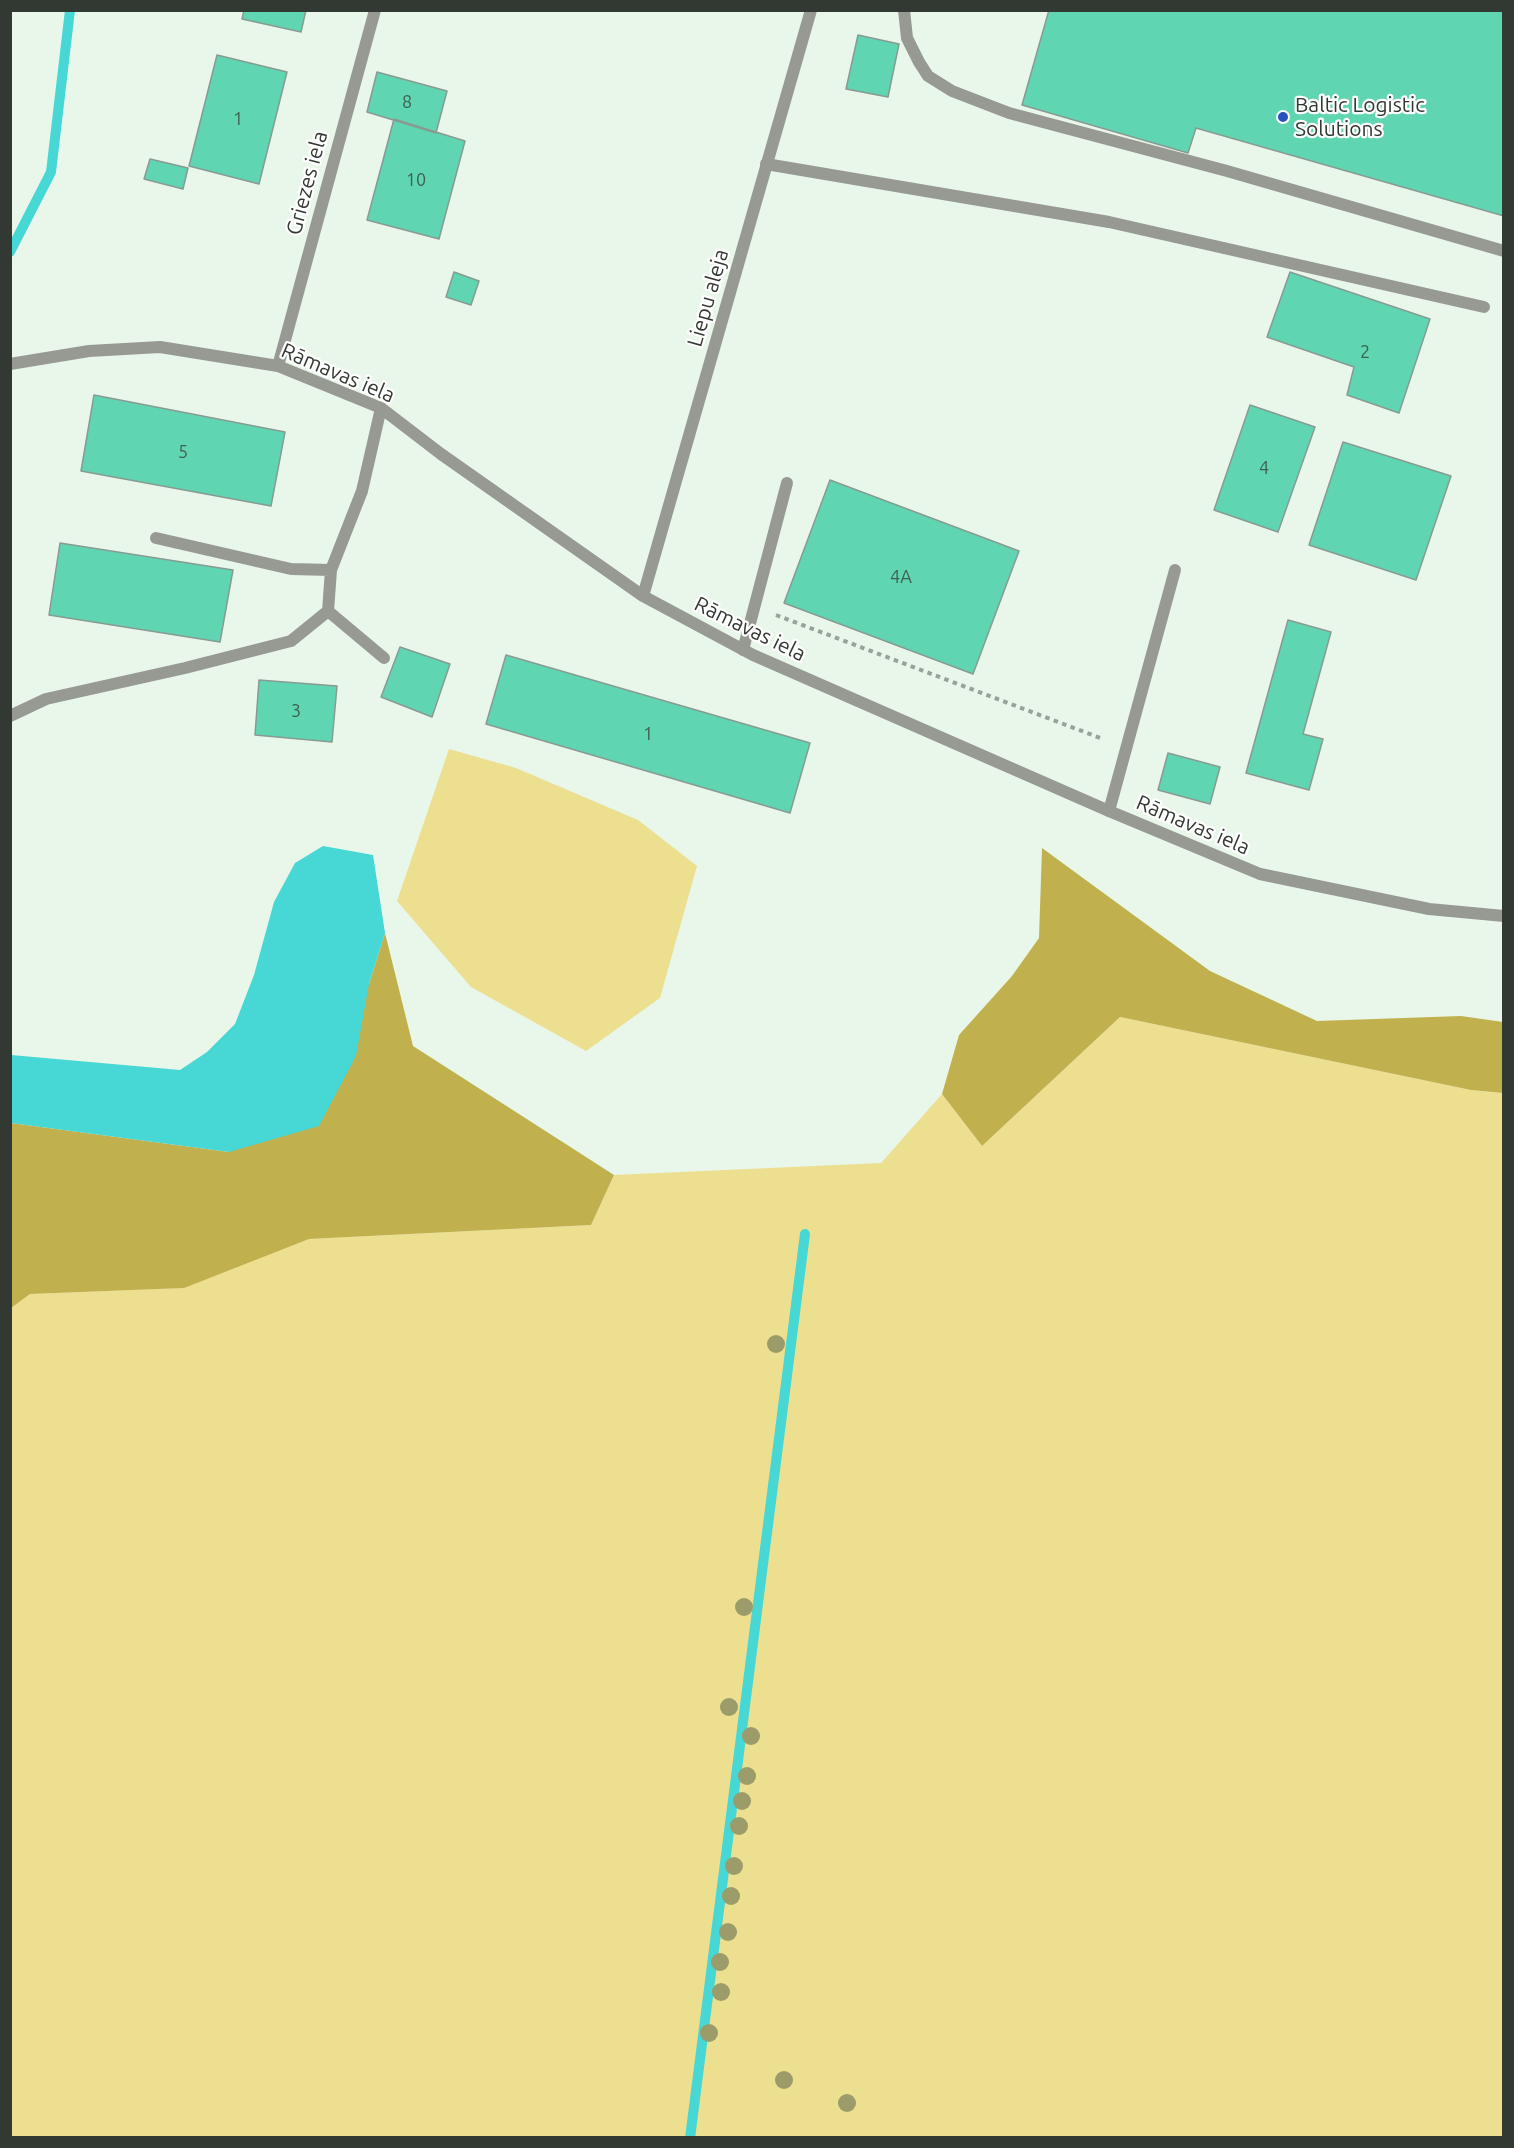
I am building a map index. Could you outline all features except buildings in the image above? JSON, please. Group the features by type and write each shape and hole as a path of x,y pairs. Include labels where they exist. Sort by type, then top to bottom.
{"street":[{"name":"Griezes iela","path":"278,366 375,10"},
{"name":"Liepu aleja","path":"643,597 811,10"},
{"path":"904,10 907,38 919,62 928,76 952,92 1009,113 1227,171 1503,251"},
{"path":"766,164 1109,222 1484,307"},
{"name":"Rāmavas iela","path":"10,364 89,351 160,347 278,366 381,408 441,454 643,597 743,650 1260,874 1429,909 1503,916"},
{"path":"10,716 46,699 291,641 328,612 331,570 362,491 381,408"},
{"path":"743,650 787,483"},
{"path":"156,538 291,570 331,570"},
{"path":"1109,810 1176,570"},
{"path":"328,612 384,658"}],"path":[{"path":"755,607 1126,748"}],"shaded area":[{"path":"449,749 516,768 638,820 697,866 660,998 586,1051 471,987 397,901"},
{"path":"1042,848 1210,971 1317,1021 1461,1016 1503,1022 1503,1093 1471,1090 1120,1017 982,1146 942,1094 959,1035 1012,976 1039,938"},
{"path":"385,933 413,1046 614,1175 591,1225 309,1239 184,1288 30,1294 11,1308 11,1123 229,1152 369,984"},
{"path":"1120,1017 1471,1090 1503,1093 1503,2137 11,2138 10,1308 30,1294 179,1288 309,1239 591,1225 614,1175 881,1163 942,1094 982,1146"}],"water":[{"path":"323,846 373,855 385,933 369,984 356,1056 319,1126 229,1152 11,1123 11,1055 180,1070 207,1052 235,1024 254,975 274,902 295,863"}],"waterway":[{"path":"10,252 51,172 70,10"},
{"path":"690,2138 805,1234"}],"place":[{"name":"Baltic Logistic Solutions","path":"1283,117"}]}
